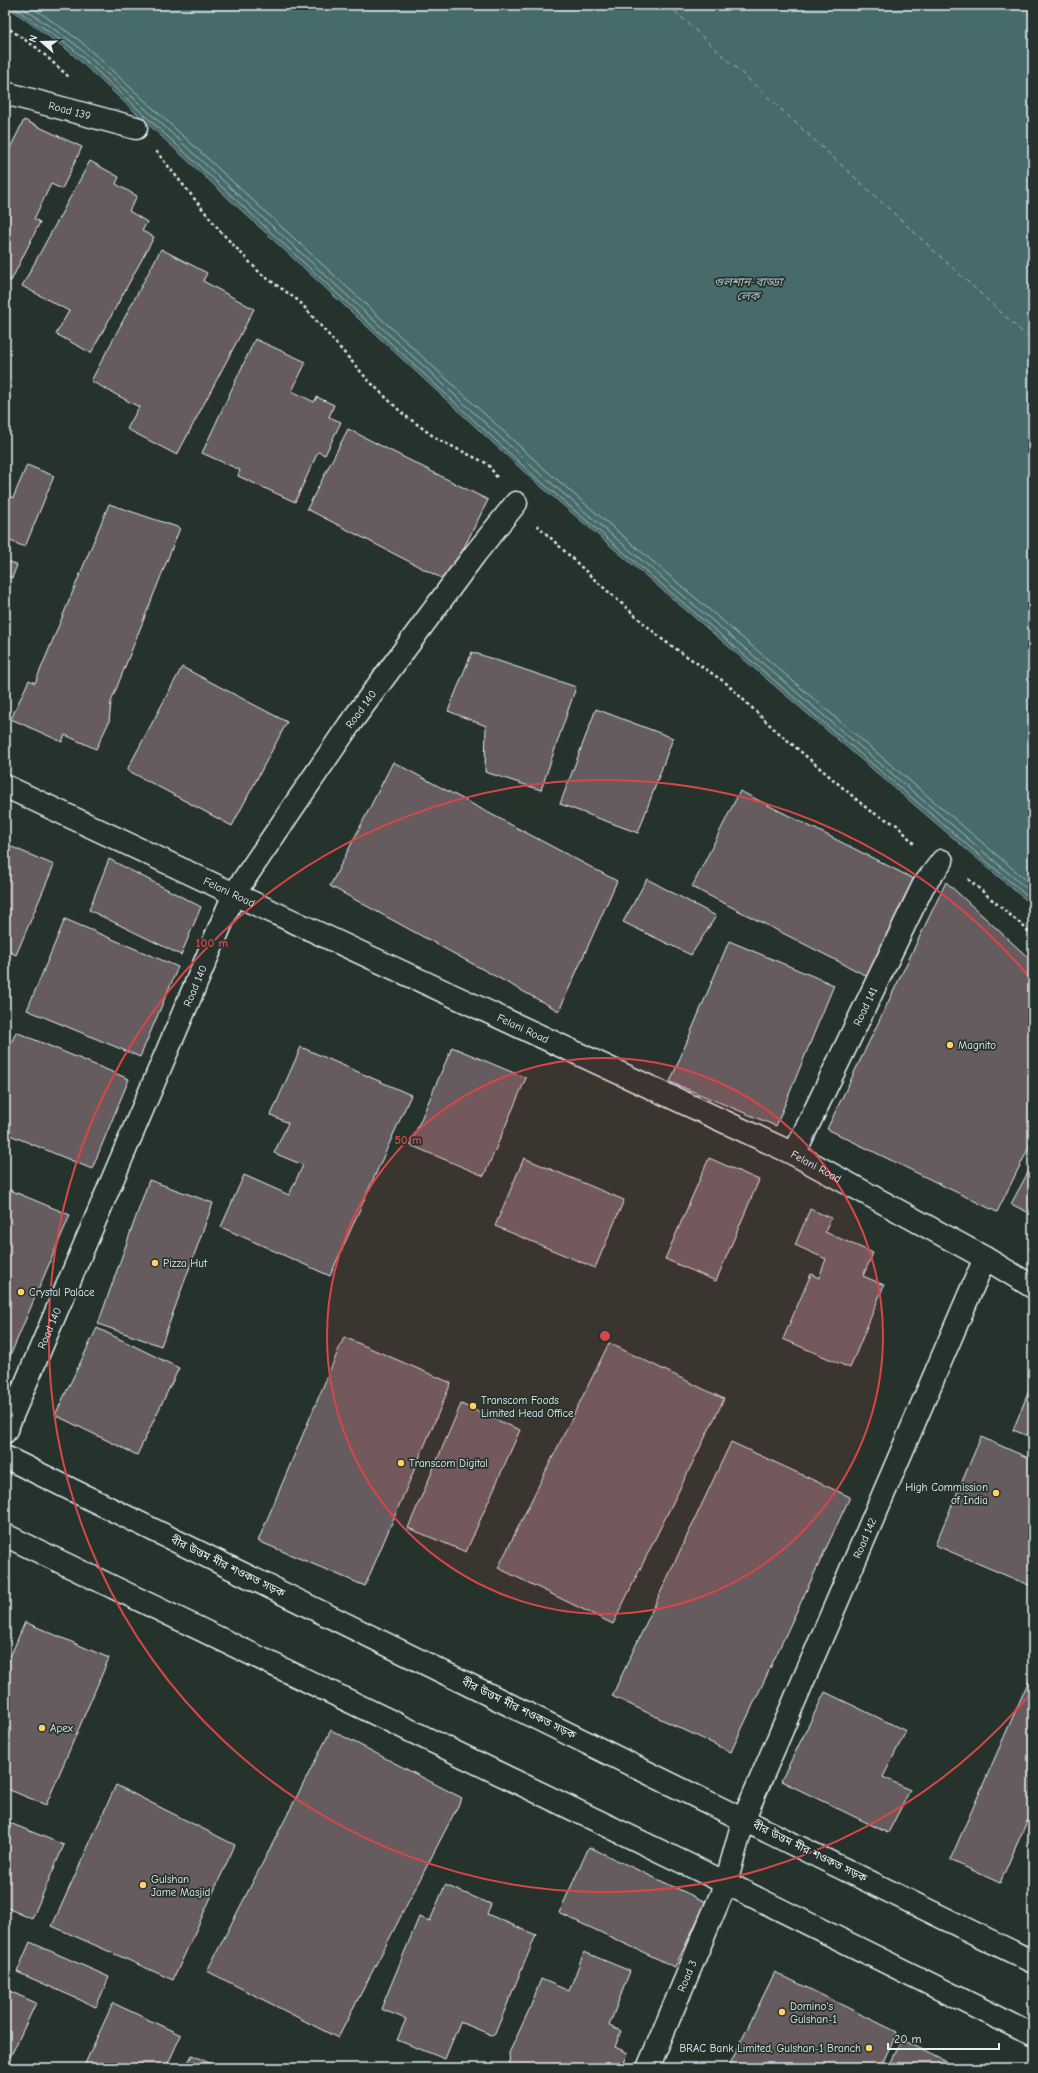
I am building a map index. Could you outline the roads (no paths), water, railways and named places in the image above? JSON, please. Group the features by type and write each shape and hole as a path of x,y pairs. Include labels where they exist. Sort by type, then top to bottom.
{"street":[{"name":"Road 139","path":"5,93 136,128"},
{"name":"Road 140","path":"5,1432 234,894 354,719 475,554 516,503"},
{"name":"Felani Road","path":"5,786 794,1154 985,1258 1033,1287"},
{"name":"Road 141","path":"794,1154 923,886 942,862"},
{"name":"Road 142","path":"726,1883 744,1818 985,1258"},
{"name":"বীর উত্তম মীর শওকত সড়ক","path":"5,1457 744,1818 1033,1962"},
{"path":"5,1535 726,1883 1033,2035"},
{"name":"Road 3","path":"648,2068 726,1883"}],"water":[{"name":"গুলশান-বাড্ডা লেক","path":"5,5 1033,5 1033,906 531,478 69,51"}],"place":[{"name":"Magnito","path":"950,1045"},
{"name":"Pizza Hut","path":"155,1263"},
{"name":"Crystal Palace","path":"21,1292"},
{"name":"Transcom Foods Limited Head Office","path":"473,1406"},
{"name":"Transcom Digital","path":"401,1463"},
{"name":"High Commission of India","path":"996,1493"},
{"name":"Apex","path":"42,1728"},
{"name":"Gulshan Jame Masjid","path":"143,1885"},
{"name":"Domino's Gulshan-1","path":"782,2012"},
{"name":"BRAC Bank Limited, Gulshan-1 Branch","path":"869,2048"}]}
